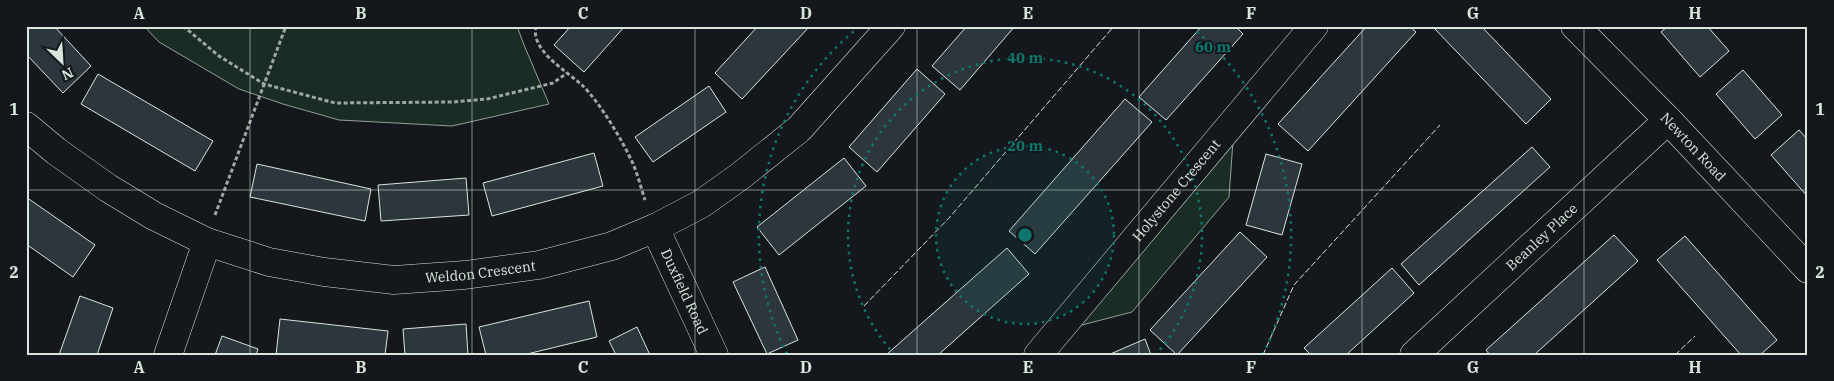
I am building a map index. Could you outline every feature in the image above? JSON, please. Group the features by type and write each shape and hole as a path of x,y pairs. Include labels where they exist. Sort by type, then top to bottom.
{"street":[{"name":"Weldon Crescent","path":"26,126 56,151 108,188 154,216 207,242 269,262 324,272 394,280 465,275 539,264 612,246 655,228 701,204 739,177 798,130 891,26"},
{"name":"Holystone Crescent","path":"1038,355 1314,26"},
{"name":"Newton Road","path":"1575,26 1668,120 1808,270"},
{"name":"Beanley Place","path":"1414,355 1668,120"},
{"name":"Duxfield Road","path":"655,228 714,355"},
{"path":"168,355 207,242"}],"path":[{"path":"183,26 219,56 264,84 335,103 452,102 487,99 553,83 567,72"},
{"path":"207,242 286,26"},
{"path":"536,26 534,35 540,49 584,88 604,112 633,164 655,228"}],"green space":[{"path":"144,26 517,26 549,104 452,126 339,120 239,89 159,42"},
{"path":"1233,141 1229,197 1132,312 1078,326"}],"building":[{"path":"26,26 54,26 91,66 63,93 26,54"},
{"path":"571,26 625,26 584,72 554,45"},
{"path":"758,26 810,26 742,99 715,73"},
{"path":"967,26 1015,26 960,90 932,66"},
{"path":"1202,26 1235,26 1243,34 1166,120 1139,97"},
{"path":"1367,26 1409,26 1416,32 1308,151 1278,124"},
{"path":"1436,26 1481,26 1551,99 1526,124 1434,28"},
{"path":"1668,26 1707,26 1729,51 1700,77 1661,32"},
{"path":"917,69 945,94 877,172 849,147"},
{"path":"1743,70 1782,115 1755,139 1716,94"},
{"path":"98,74 213,141 195,171 81,104"},
{"path":"709,86 726,112 653,162 635,137"},
{"path":"1125,99 1152,122 1035,254 1009,231"},
{"path":"1799,130 1808,140 1808,197 1771,155"},
{"path":"1532,147 1550,167 1419,285 1401,264"},
{"path":"594,153 603,186 492,216 483,183"},
{"path":"1266,154 1302,164 1282,235 1246,225"},
{"path":"844,158 866,186 779,255 757,227"},
{"path":"257,164 371,189 365,221 250,197"},
{"path":"466,178 469,215 381,221 378,185"},
{"path":"26,197 95,245 73,277 26,244"},
{"path":"1240,232 1267,257 1177,355 1150,330"},
{"path":"1614,235 1638,261 1534,355 1490,355 1486,350"},
{"path":"1685,236 1777,340 1760,355 1741,355 1657,260"},
{"path":"1007,248 1029,274 938,355 886,355"},
{"path":"765,267 798,340 767,354 733,282"},
{"path":"1392,268 1414,293 1346,355 1311,355 1304,348"},
{"path":"80,296 113,308 97,355 59,355"},
{"path":"589,301 597,337 523,355 486,355 479,327"},
{"path":"280,319 388,331 385,355 276,355"},
{"path":"466,324 468,355 405,355 403,329"},
{"path":"637,327 650,355 616,355 609,341"},
{"path":"222,336 258,349 256,355 215,355"},
{"path":"1145,339 1151,355 1108,355"}],"fence":[{"path":"864,306 949,218 1114,26"},
{"path":"1263,355 1294,285 1440,125"},
{"path":"1675,355 1695,336"}]}
